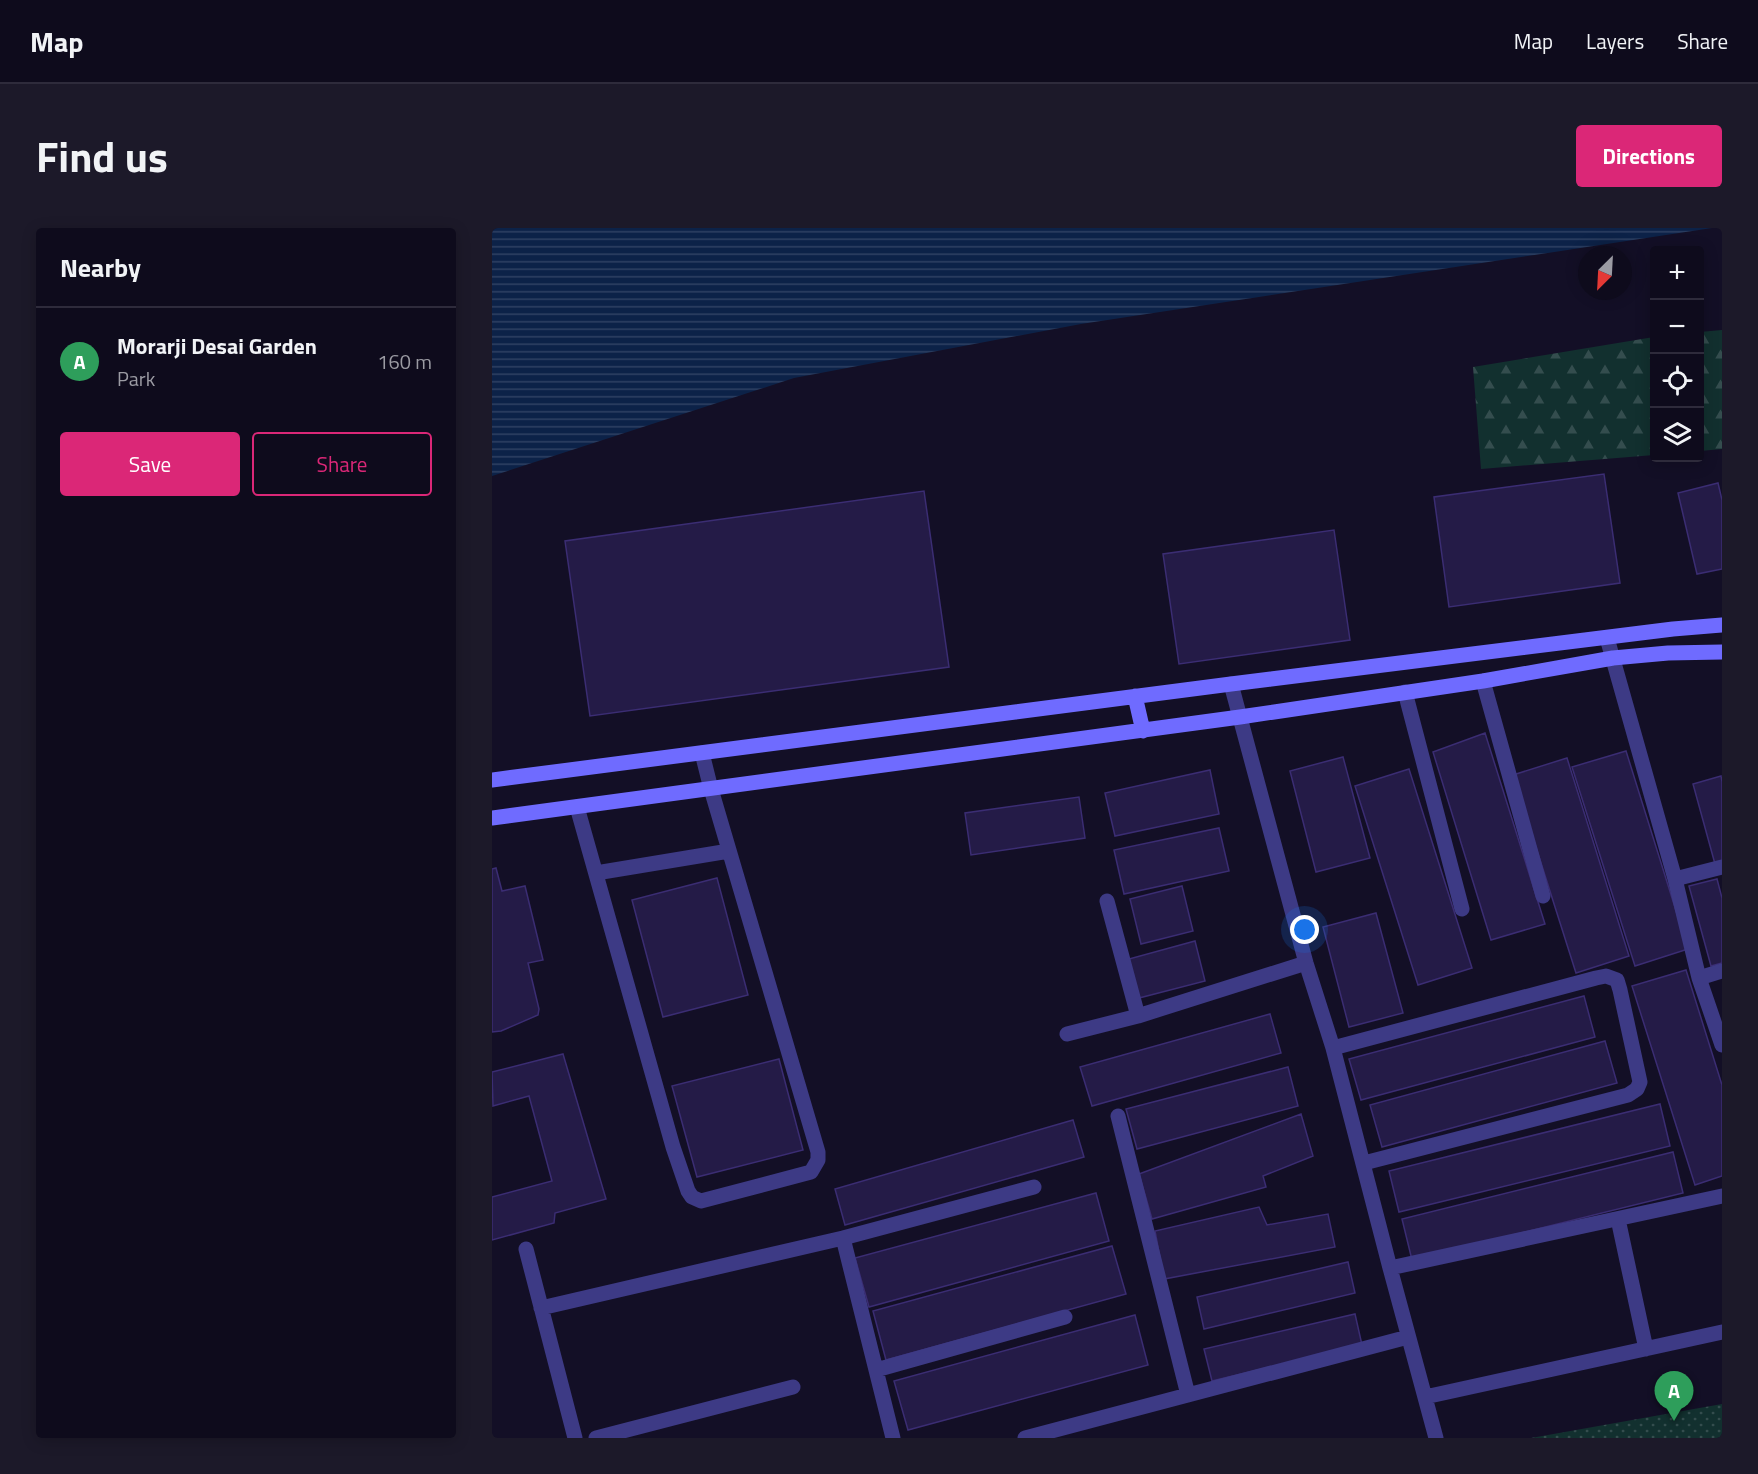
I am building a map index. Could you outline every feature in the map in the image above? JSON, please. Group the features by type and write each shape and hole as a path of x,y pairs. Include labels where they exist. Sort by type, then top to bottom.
{"street":[{"path":"492,780 1135,696 1722,625"},
{"path":"1607,638 1675,879 1699,978 1722,1046"},
{"path":"492,818 1240,717 1483,681 1613,658 1722,652"},
{"path":"1483,681 1543,896"},
{"path":"1231,684 1306,963 1334,1048 1436,1438"},
{"path":"1405,692 1462,909"},
{"path":"1135,696 1143,730"},
{"path":"577,807 673,1148 688,1191 692,1197 701,1201 811,1172 818,1160 818,1152 702,753"},
{"path":"596,873 729,851"},
{"path":"1675,879 1722,867"},
{"path":"1107,901 1138,1016"},
{"path":"1067,1034 1138,1016 1306,963"},
{"path":"1699,978 1722,971"},
{"path":"1334,1048 1596,978 1606,976 1617,980 1620,990 1640,1082 1637,1089 1628,1095 1364,1163"},
{"path":"1118,1116 1188,1395"},
{"path":"541,1308 843,1238 1034,1187"},
{"path":"1390,1268 1722,1196"},
{"path":"1618,1219 1646,1349"},
{"path":"843,1238 893,1438"},
{"path":"526,1249 575,1438"},
{"path":"876,1370 1065,1317"},
{"path":"1425,1398 1722,1332"},
{"path":"1025,1438 1408,1337"},
{"path":"596,1438 792,1387"}],"green space":[{"path":"1722,330 1722,449 1704,451 1704,354 1704,332"},
{"path":"1650,338 1650,455 1481,469 1473,367"},
{"path":"1722,1404 1722,1438 1531,1438"}],"water":[{"path":"492,228 1712,228 1594,246 1578,246 1578,248 1081,324 794,378 492,476"}],"building":[{"path":"1604,474 1620,583 1449,607 1434,497"},
{"path":"1718,483 1722,500 1722,569 1697,574 1678,493"},
{"path":"924,491 949,667 590,716 565,541"},
{"path":"1334,530 1350,640 1179,664 1163,554"},
{"path":"1485,733 1545,924 1491,940 1433,752"},
{"path":"1626,751 1688,949 1635,966 1572,767"},
{"path":"1343,757 1370,858 1316,872 1290,771"},
{"path":"1567,758 1629,956 1576,973 1513,775"},
{"path":"1409,769 1472,968 1418,985 1355,786"},
{"path":"1210,770 1219,814 1115,836 1105,793"},
{"path":"1721,776 1722,862 1715,864 1693,784"},
{"path":"1079,797 1085,838 971,855 965,813"},
{"path":"1219,828 1229,871 1124,894 1114,850"},
{"path":"496,868 502,891 525,886 543,960 528,963 539,1009 538,1015 501,1031 492,1032 492,869"},
{"path":"717,878 748,995 663,1017 632,900"},
{"path":"1717,879 1722,898 1722,963 1711,966 1689,886"},
{"path":"1182,886 1193,931 1141,944 1130,899"},
{"path":"1376,913 1403,1013 1349,1027 1323,927"},
{"path":"1195,941 1205,981 1139,998 1129,959"},
{"path":"1686,970 1722,1085 1722,1176 1695,1185 1632,986"},
{"path":"1584,996 1595,1037 1361,1100 1349,1059"},
{"path":"1270,1014 1281,1053 1092,1106 1080,1067"},
{"path":"1605,1041 1617,1083 1382,1147 1370,1105"},
{"path":"563,1054 606,1199 555,1213 554,1223 492,1240 492,1197 552,1181 529,1096 493,1106 492,1072"},
{"path":"779,1059 803,1150 697,1177 672,1086"},
{"path":"1288,1067 1298,1106 1137,1149 1126,1109"},
{"path":"1660,1104 1670,1146 1399,1212 1389,1171"},
{"path":"1301,1114 1313,1156 1263,1176 1266,1187 1152,1219 1139,1174"},
{"path":"1073,1120 1084,1157 845,1225 835,1189"},
{"path":"1673,1152 1683,1193 1412,1260 1402,1219"},
{"path":"1096,1193 1109,1241 869,1307 855,1258"},
{"path":"1259,1207 1267,1225 1328,1214 1335,1247 1164,1279 1155,1231"},
{"path":"1112,1246 1126,1294 886,1360 873,1311"},
{"path":"1348,1262 1355,1293 1204,1329 1197,1297"},
{"path":"1355,1314 1362,1345 1212,1381 1204,1349"},
{"path":"1135,1315 1148,1365 908,1430 894,1381"}],"place":[{"name":"Morarji Desai Garden","path":"1674,1421"}]}
